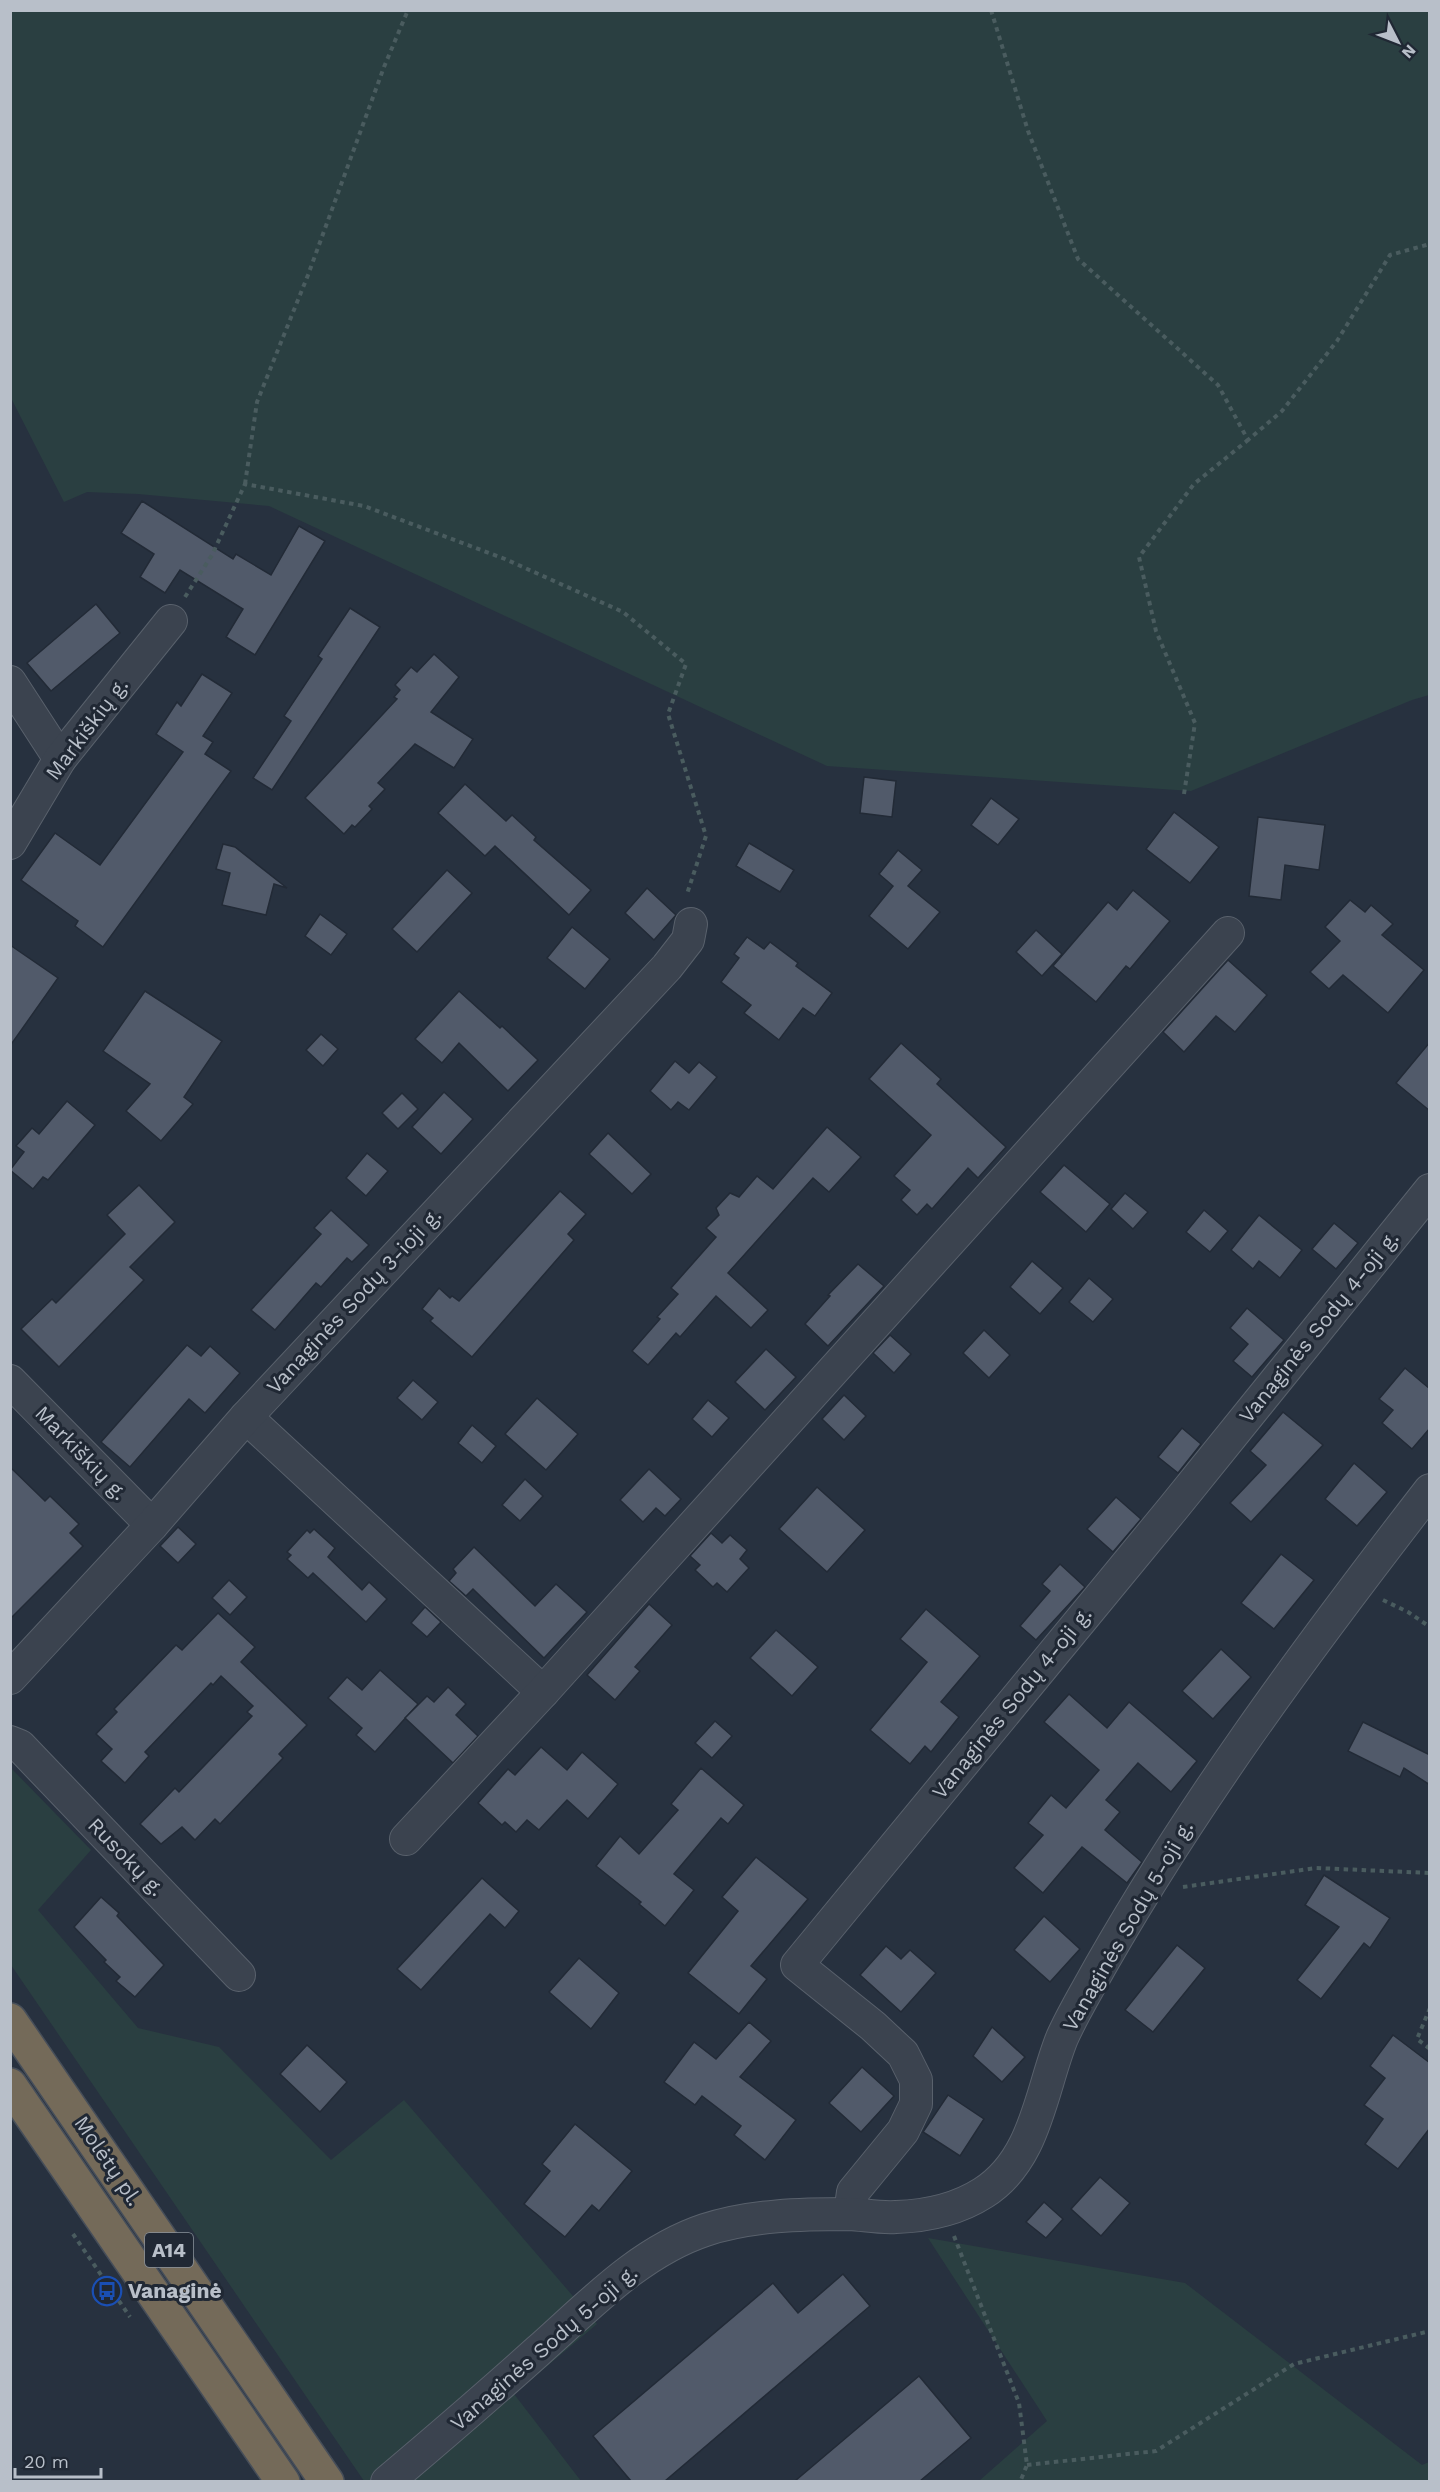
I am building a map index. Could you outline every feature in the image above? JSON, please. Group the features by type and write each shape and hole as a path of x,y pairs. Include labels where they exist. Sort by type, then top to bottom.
{"highway":[{"name":"Molėtų pl.","path":"10,2020 327,2481"},
{"name":"Molėtų pl.","path":"10,2085 283,2481"}],"street":[{"name":"Markiškių g.","path":"10,843 60,759 171,621"},
{"path":"10,682 60,759"},
{"name":"Vanaginės Sodų 3-ioji g.","path":"10,1677 152,1525 246,1417 626,1009 668,967 688,940 689,909"},
{"path":"406,1839 543,1692 1228,933"},
{"name":"Vanaginės Sodų 4-oji g.","path":"849,2214 853,2192 903,2132 916,2104 916,2080 903,2055 873,2026 797,1965 1174,1507 1430,1190"},
{"name":"Markiškių g.","path":"10,1381 152,1525"},
{"path":"246,1417 543,1692"},
{"name":"Vanaginės Sodų 5-oji g.","path":"387,2481 469,2414 625,2274 665,2248 705,2230 759,2217 849,2214 894,2218 944,2211 985,2192 1006,2171 1025,2145 1041,2109 1062,2038 1086,1991 1143,1893 1225,1767 1350,1592 1430,1490"},
{"name":"Rusokų g.","path":"10,1742 20,1746 239,1975"}],"path":[{"path":"171,621 212,555 245,484 257,402 308,275 384,67 408,10"},
{"path":"991,10 1028,131 1078,260 1218,385 1248,440"},
{"path":"1184,794 1195,723 1156,631 1139,557 1194,483 1282,411 1337,342 1390,255 1430,243"},
{"path":"245,484 364,506 505,559 623,612 686,664 668,714 706,836 689,909"},
{"path":"1350,1592 1385,1600 1430,1627"},
{"path":"1143,1893 1316,1868 1430,1873"},
{"path":"1430,2008 1417,2039 1430,2049"},
{"path":"944,2211 1018,2403 1027,2465 1020,2481"},
{"path":"1027,2465 1156,2451 1294,2364 1430,2331"}],"green space":[{"path":"11,10 1429,11 1429,695 1191,791 827,766 269,506 138,494 87,492 64,502 11,398"},
{"path":"10,1767 91,1850 38,1910 138,2028 219,2047 331,2160 404,2100 597,2324 514,2394 581,2481 364,2481 11,1965"},
{"path":"928,2238 1185,2283 1422,2465 1429,2462 1429,2481 979,2481 1047,2421"}],"building":[{"path":"142,501 233,559 236,554 271,575 299,526 325,541 255,655 226,637 243,609 180,570 165,593 140,577 154,554 121,533"},
{"path":"96,604 120,633 51,691 27,663"},
{"path":"350,608 380,627 272,790 253,778 291,721 284,716 322,659 318,656"},
{"path":"434,654 459,677 431,712 473,739 454,768 415,744 378,783 385,789 369,806 372,809 355,827 352,825 344,834 305,798 397,699 394,697 400,690 395,685 411,667 417,672"},
{"path":"202,674 232,693 203,736 213,742 205,754 231,771 103,947 75,926 78,921 21,880 55,833 100,865 183,752 156,734 177,702 181,706"},
{"path":"864,777 896,781 892,817 860,813"},
{"path":"465,784 506,821 512,815 536,837 534,840 591,890 569,915 495,846 485,856 438,813"},
{"path":"991,798 1019,819 998,845 971,825"},
{"path":"1174,812 1219,847 1190,883 1146,849"},
{"path":"1258,817 1325,825 1319,870 1285,865 1281,900 1249,896"},
{"path":"749,843 794,870 780,892 736,866"},
{"path":"223,844 235,847 287,888 274,884 266,915 222,905 230,873 216,869"},
{"path":"898,850 922,870 908,886 940,912 908,949 869,916 893,886 879,874"},
{"path":"447,870 472,893 417,952 392,929"},
{"path":"647,888 676,915 654,940 625,913"},
{"path":"1133,890 1170,921 1130,969 1126,966 1096,1002 1053,966 1108,902 1117,910"},
{"path":"1350,900 1365,912 1371,905 1393,924 1382,935 1424,970 1388,1013 1343,975 1329,989 1310,972 1340,941 1325,927"},
{"path":"320,914 347,934 331,955 305,936"},
{"path":"572,927 610,959 585,989 547,958"},
{"path":"1036,930 1062,954 1042,976 1016,952"},
{"path":"747,937 764,949 770,942 798,963 796,966 832,993 815,1016 803,1008 779,1040 744,1013 751,1005 721,982 739,958 734,954"},
{"path":"10,945 58,978 10,1046"},
{"path":"1228,960 1267,995 1235,1032 1216,1016 1184,1052 1163,1032"},
{"path":"145,991 222,1041 184,1097 193,1104 161,1141 126,1111 150,1084 103,1051"},
{"path":"459,991 500,1028 502,1026 538,1060 508,1091 459,1043 442,1063 415,1039"},
{"path":"321,1034 338,1049 323,1066 306,1050"},
{"path":"1430,1042 1430,1111 1396,1083"},
{"path":"901,1043 941,1079 937,1084 1006,1147 978,1178 968,1168 932,1209 927,1204 917,1215 901,1200 910,1190 894,1176 931,1135 869,1079"},
{"path":"675,1061 689,1073 699,1062 717,1077 689,1110 678,1102 671,1110 650,1091"},
{"path":"444,1092 473,1119 441,1154 412,1127"},
{"path":"402,1093 418,1109 398,1129 382,1113"},
{"path":"67,1101 95,1125 48,1180 43,1177 33,1189 10,1170 24,1152 16,1146 32,1128 39,1134"},
{"path":"827,1127 861,1157 829,1192 813,1178 728,1273 768,1310 751,1328 716,1296 680,1337 676,1333 648,1365 632,1351 660,1319 657,1317 678,1294 671,1288 716,1237 706,1228 719,1215 716,1208 730,1193 739,1197 757,1176 773,1189"},
{"path":"608,1133 651,1174 632,1194 589,1154"},
{"path":"367,1153 388,1171 366,1196 346,1178"},
{"path":"1064,1165 1110,1204 1086,1232 1040,1192"},
{"path":"139,1185 175,1222 130,1267 144,1280 59,1367 21,1329 52,1299 56,1303 125,1234 107,1215"},
{"path":"560,1191 586,1214 568,1234 574,1240 472,1357 430,1321 433,1318 422,1309 439,1288 450,1298 452,1296 459,1301"},
{"path":"1125,1193 1148,1212 1133,1229 1111,1209"},
{"path":"331,1210 369,1245 352,1262 347,1258 321,1287 316,1283 275,1330 251,1310 321,1234 314,1228"},
{"path":"1204,1210 1228,1231 1210,1252 1186,1232"},
{"path":"1259,1215 1302,1250 1280,1278 1259,1261 1253,1269 1231,1250"},
{"path":"1334,1223 1358,1243 1336,1269 1312,1249"},
{"path":"1032,1261 1063,1288 1040,1314 1010,1287"},
{"path":"858,1264 884,1286 828,1346 805,1324 830,1296 828,1295"},
{"path":"1089,1278 1113,1299 1093,1322 1069,1302"},
{"path":"1247,1308 1284,1340 1252,1377 1233,1361 1248,1344 1230,1328"},
{"path":"984,1330 1010,1355 989,1378 963,1353"},
{"path":"890,1335 911,1354 894,1373 873,1353"},
{"path":"187,1345 201,1356 210,1346 240,1373 205,1413 189,1399 130,1467 101,1442"},
{"path":"766,1349 796,1377 765,1410 735,1382"},
{"path":"1405,1368 1430,1389 1430,1428 1412,1449 1382,1423 1393,1410 1379,1399"},
{"path":"413,1380 438,1402 422,1420 397,1398"},
{"path":"844,1395 866,1416 844,1440 822,1419"},
{"path":"537,1398 578,1434 546,1470 505,1434"},
{"path":"708,1400 729,1418 712,1437 692,1419"},
{"path":"1283,1412 1323,1445 1251,1522 1230,1503 1266,1465 1250,1451"},
{"path":"472,1425 496,1446 482,1463 458,1443"},
{"path":"1182,1428 1201,1444 1178,1473 1158,1457"},
{"path":"1354,1463 1387,1492 1357,1526 1325,1499"},
{"path":"10,1467 45,1501 50,1496 79,1524 70,1533 83,1546 10,1619"},
{"path":"649,1469 681,1499 665,1516 656,1508 643,1522 620,1500"},
{"path":"525,1479 543,1496 520,1521 502,1505"},
{"path":"817,1487 865,1530 827,1572 779,1529"},
{"path":"1116,1497 1141,1519 1113,1552 1087,1529"},
{"path":"178,1527 196,1544 178,1563 160,1546"},
{"path":"314,1529 335,1548 328,1557 362,1590 369,1582 387,1599 366,1622 313,1573 308,1578 287,1559 291,1555 287,1552 307,1530 310,1533"},
{"path":"711,1533 722,1543 730,1535 747,1550 740,1559 749,1568 727,1592 717,1583 713,1587 695,1570 700,1565 690,1556"},
{"path":"474,1547 535,1606 556,1584 587,1612 544,1658 473,1589 466,1596 449,1581 456,1573 453,1569"},
{"path":"1281,1554 1314,1580 1274,1629 1241,1603"},
{"path":"1060,1564 1085,1587 1036,1640 1020,1626 1050,1591 1042,1584"},
{"path":"229,1580 247,1597 230,1615 212,1598"},
{"path":"649,1604 672,1625 635,1667 640,1671 615,1700 587,1675"},
{"path":"425,1607 441,1622 427,1637 411,1623"},
{"path":"926,1609 980,1656 941,1702 959,1717 931,1752 925,1746 910,1764 870,1730 927,1662 900,1639"},
{"path":"218,1613 255,1647 241,1662 307,1725 279,1754 283,1758 220,1824 215,1819 195,1840 182,1827 161,1844 140,1824 175,1788 179,1792 252,1716 247,1712 253,1706 221,1676 213,1685 211,1683 145,1752 149,1756 125,1783 101,1761 112,1749 96,1734 117,1712 114,1709 176,1645 182,1650"},
{"path":"776,1630 818,1667 792,1696 750,1658"},
{"path":"1221,1649 1251,1677 1213,1719 1182,1691"},
{"path":"380,1670 418,1704 375,1752 356,1735 362,1728 328,1698 347,1677 362,1690"},
{"path":"448,1687 466,1704 456,1715 478,1736 453,1763 405,1718 427,1696 434,1702"},
{"path":"1069,1694 1107,1728 1129,1702 1197,1761 1171,1792 1138,1763 1106,1800 1120,1812 1105,1830 1142,1862 1127,1883 1082,1847 1043,1893 1014,1868 1043,1835 1028,1823 1051,1795 1066,1808 1099,1770 1044,1722"},
{"path":"715,1721 732,1736 712,1758 695,1743"},
{"path":"1363,1722 1430,1755 1430,1785 1404,1768 1400,1777 1348,1751"},
{"path":"541,1747 567,1770 582,1752 618,1784 588,1819 567,1800 539,1830 527,1820 516,1832 505,1822 502,1825 478,1803 508,1769 515,1775"},
{"path":"701,1768 744,1805 728,1824 721,1818 674,1874 694,1890 665,1926 639,1904 641,1902 596,1866 620,1836 639,1854 678,1810 671,1804"},
{"path":"756,1857 808,1899 751,1966 767,1979 739,2014 688,1973 738,1911 722,1897"},
{"path":"1324,1875 1390,1918 1370,1948 1364,1943 1321,1999 1297,1980 1339,1927 1305,1905"},
{"path":"482,1878 519,1911 505,1928 490,1914 421,1990 397,1969"},
{"path":"101,1897 119,1913 117,1916 164,1965 135,1997 116,1981 120,1977 74,1927"},
{"path":"1044,1916 1080,1949 1050,1982 1014,1950"},
{"path":"1177,1945 1205,1968 1153,2032 1125,2010"},
{"path":"886,1946 901,1959 910,1950 936,1973 901,2012 860,1975"},
{"path":"579,1958 619,1993 591,2029 549,1992"},
{"path":"749,2022 771,2041 740,2077 796,2120 765,2160 734,2135 741,2126 702,2096 695,2105 664,2082 694,2042 716,2059"},
{"path":"992,2027 1025,2057 1002,2082 973,2056"},
{"path":"1393,2035 1430,2063 1430,2128 1398,2169 1365,2144 1383,2119 1364,2105 1385,2078 1370,2066"},
{"path":"307,2045 347,2082 320,2112 280,2074"},
{"path":"862,2067 894,2096 861,2132 829,2103"},
{"path":"948,2095 984,2119 960,2156 923,2132"},
{"path":"575,2124 632,2171 599,2211 592,2205 565,2237 524,2204 550,2171 542,2164"},
{"path":"1100,2177 1130,2203 1101,2236 1071,2209"},
{"path":"1044,2202 1063,2219 1046,2238 1026,2222"},
{"path":"843,2274 870,2306 665,2481 631,2481 593,2436 773,2283 798,2313"},
{"path":"919,2376 971,2438 920,2481 795,2481"}],"place":[{"name":"Vanaginė","path":"107,2291"}]}
